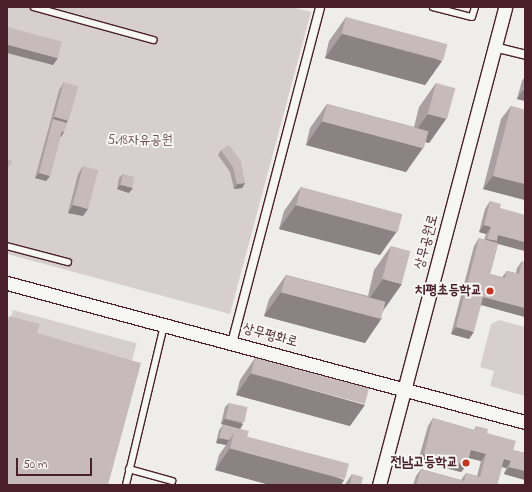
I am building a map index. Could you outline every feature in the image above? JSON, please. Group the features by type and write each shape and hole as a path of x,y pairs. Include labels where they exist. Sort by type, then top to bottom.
{"street":[{"path":"232,343 320,7"},
{"name":"상무공원로","path":"379,485 505,7"},
{"path":"494,47 525,55"},
{"name":"상무평화로","path":"7,283 165,324 525,422"}],"lane":[{"path":"34,7 154,40"},
{"path":"433,7 472,18 475,7"},
{"path":"7,246 68,262"},
{"path":"126,485 165,324"},
{"path":"129,469 172,481"}],"green space":[{"name":"5.18자유공원","path":"7,7 291,7 311,12 230,314 7,254"},
{"path":"13,310 137,343 132,361 8,327"},
{"path":"499,320 525,327 525,396 490,386 494,371 480,367 491,324"}],"building":[{"path":"346,17 447,44 443,61 342,33"},
{"path":"7,27 62,42 58,58 7,45"},
{"path":"64,82 78,86 68,121 54,117"},
{"path":"436,83 455,88 447,119 428,114"},
{"path":"327,104 428,131 424,149 322,121"},
{"path":"511,106 525,110 525,184 493,176"},
{"path":"53,119 67,123 64,132 62,131 50,176 39,173"},
{"path":"229,145 241,161 245,183 237,184 233,167 221,150"},
{"path":"7,160 13,161 7,169"},
{"path":"83,166 98,170 88,209 73,205"},
{"path":"123,174 135,177 132,188 120,185"},
{"path":"301,187 402,214 398,233 296,205"},
{"name":"치평초등학교","path":"490,201 501,204 500,208 525,215 525,242 498,235 497,241 487,239 491,227 484,225"},
{"name":"치평초등학교","path":"479,238 498,243 490,274 505,278 507,271 519,274 522,261 525,262 525,308 483,297 474,332 456,327"},
{"path":"391,246 410,251 402,284 382,279"},
{"path":"286,275 385,302 381,319 281,292"},
{"path":"9,316 40,324 37,333 141,363 108,485 7,485 7,324"},
{"path":"255,358 369,389 365,404 251,373"},
{"path":"229,403 248,407 244,423 226,419"},
{"name":"전남고등학교","path":"433,418 475,430 476,426 488,429 487,433 516,441 513,450 525,453 525,471 509,467 511,461 504,459 497,485 416,485 421,469 464,481 466,473 480,477 486,454 471,450 467,465 424,454"},
{"path":"223,425 249,431 247,437 234,433 229,440 219,438"},
{"path":"234,433 349,464 345,479 230,448"},
{"path":"352,474 363,477 361,485 350,485"}],"place":[{"name":"치평초등학교","path":"490,291"},
{"name":"전남고등학교","path":"466,463"}]}
